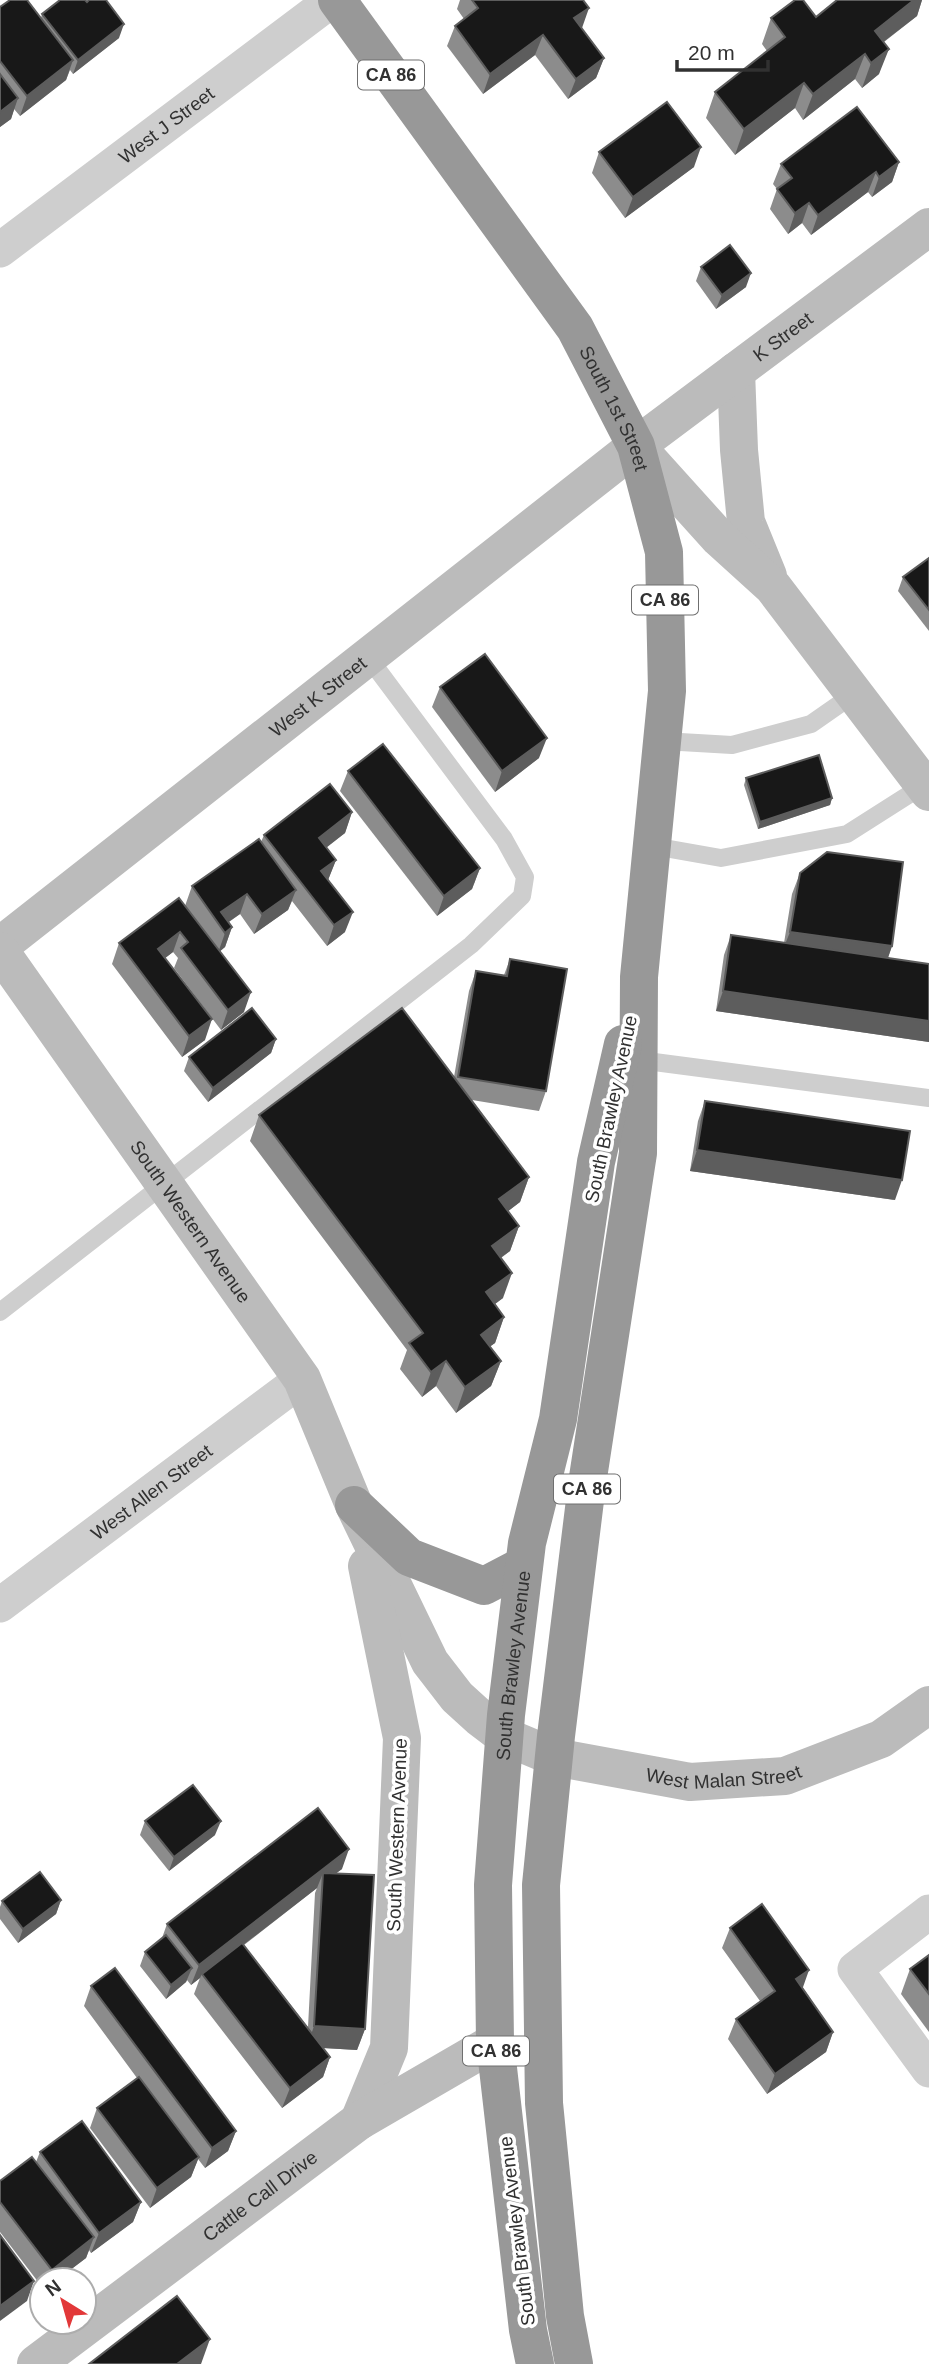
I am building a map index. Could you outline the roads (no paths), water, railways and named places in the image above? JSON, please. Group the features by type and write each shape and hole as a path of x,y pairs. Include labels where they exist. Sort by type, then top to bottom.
{"highway":[{"name":"South 1st Street","path":"335,0 575,328 636,446"},
{"name":"South Brawley Avenue","path":"574,2364 565,2316 544,2103 541,1885 587,1484 638,1153 639,977 667,691 664,552 636,446"},
{"name":"South Brawley Avenue","path":"536,2364 528,2330 495,2042 493,1885 505,1736 527,1543 558,1419 596,1162 639,977"},
{"path":"354,1505 409,1557 484,1586 524,1565"}],"street":[{"name":"West J Street","path":"0,250 335,0"},
{"name":"K Street","path":"636,446 929,227"},
{"path":"736,371 738,442 746,522 773,587"},
{"name":"South 1st Street","path":"636,446 719,538 773,587 926,788"},
{"name":"West K Street","path":"0,949 636,446"},
{"name":"South Western Avenue","path":"0,949 302,1379 354,1505 430,1662 457,1697 505,1736"},
{"name":"West Allen Street","path":"0,1605 302,1379"},
{"name":"South Western Avenue","path":"354,1505 402,1738 389,2048 359,2122"},
{"name":"West Malan Street","path":"505,1736 554,1757 690,1782 785,1776 881,1739 929,1705"},
{"path":"929,1912 855,1969 929,2070"},
{"name":"Cattle Call Drive","path":"36,2364 359,2122 495,2042"}],"lane":[{"path":"0,1312 471,945 522,896 525,877 504,839 368,657"},
{"path":"663,741 732,745 811,724 854,694"},
{"path":"653,846 721,859 847,834 926,788"},
{"path":"639,1060 929,1098"}]}
